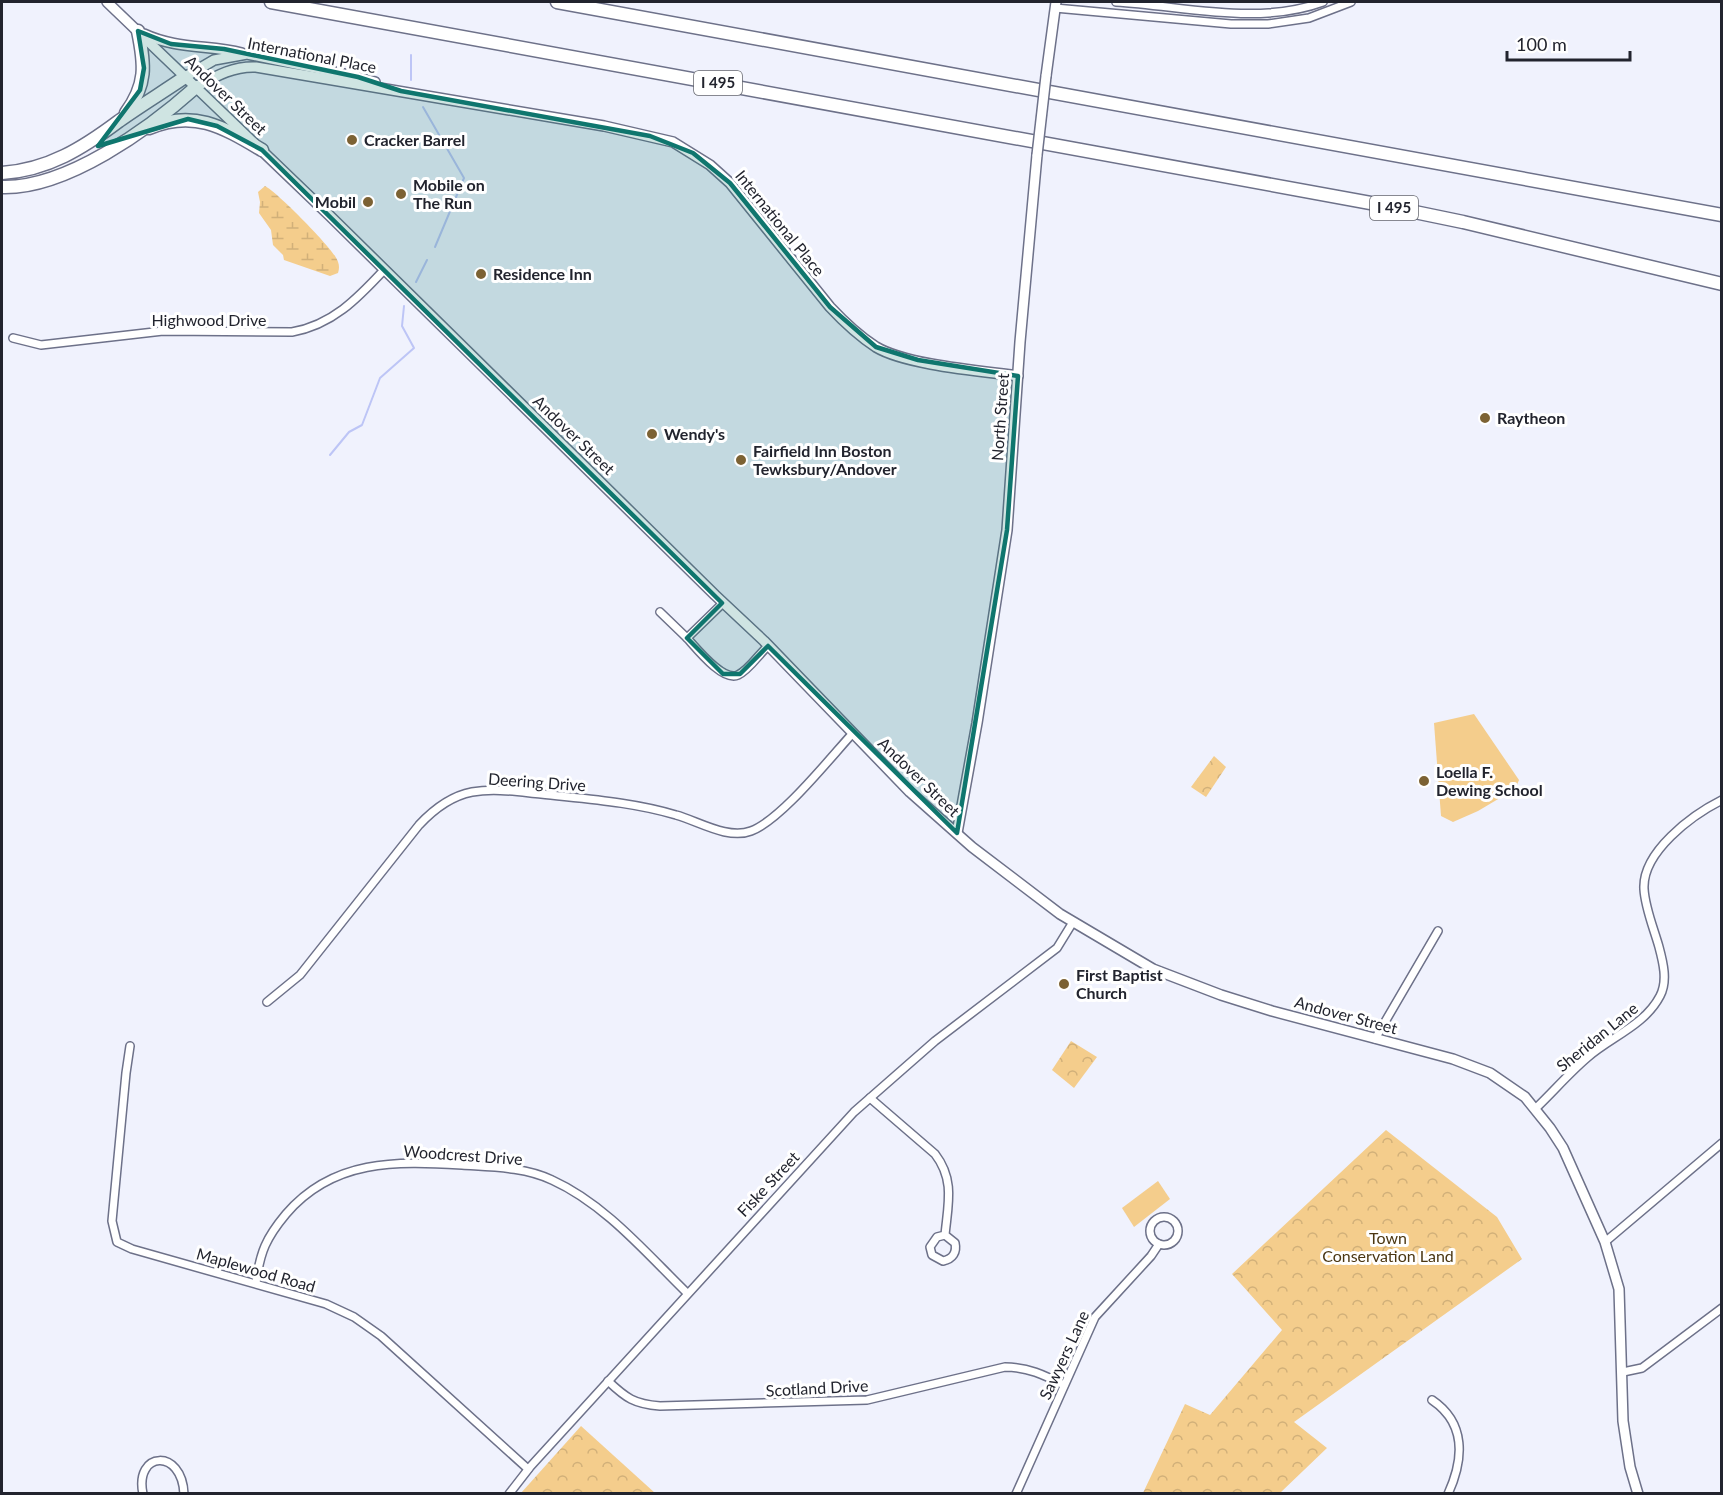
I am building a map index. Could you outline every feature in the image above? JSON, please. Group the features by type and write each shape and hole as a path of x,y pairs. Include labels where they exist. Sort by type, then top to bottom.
{"highway":[{"name":"I 495","path":"271,2 1376,204 1722,284"},
{"path":"556,2 1722,215"},
{"path":"605,2 727,32"},
{"path":"120,121 134,101 143,79 138,31"},
{"path":"2,173 38,167 63,158 95,140 185,77"},
{"path":"2,187 29,185 67,173 95,159 137,133 196,87"},
{"path":"137,133 171,121 199,120 233,133 262,150"}],"main road":[{"name":"Andover Street","path":"107,2 262,150 768,646 910,792 1033,894 1073,922 1153,969 1221,995 1453,1059 1490,1073 1525,1097 1563,1148 1605,1242 1619,1289 1623,1421 1630,1467 1638,1494"},
{"name":"North Street","path":"957,833 1008,530 1018,376 1037,155 1055,5"},
{"path":"138,31 171,44 224,49 247,54"},
{"name":"International Place","path":"185,77 214,60 247,54 358,76 401,91"},
{"name":"International Place","path":"196,87 233,69 256,67 604,126 672,142 710,165 730,183 830,307 846,324 876,347 918,360 1018,376"}],"street":[{"path":"1116,2 1250,13 1294,10 1323,2"},
{"path":"1055,5 1231,24 1268,24 1309,18 1352,2"},
{"name":"Highwood Drive","path":"13,338 41,345 163,331 268,333 301,331 325,322 343,310 358,298 384,270"},
{"path":"687,639 723,603"},
{"path":"660,612 723,674 731,677 740,674 768,646"},
{"name":"Deering Drive","path":"267,1002 300,975 419,825 435,809 460,796 484,791 506,791 582,798 648,808 723,831 740,833 751,831 770,821 853,733"},
{"name":"Sheridan Lane","path":"1535,1109 1588,1056 1644,1017 1661,995 1664,986 1664,969 1644,889 1648,868 1661,846 1701,812 1722,800"},
{"name":"Fiske Street","path":"509,1494 528,1469 854,1112 935,1041 1057,948 1073,922"},
{"path":"1375,1039 1438,931"},
{"name":"Maplewood Road","path":"130,1046 112,1221 117,1242 132,1249 326,1304 354,1317 381,1336 528,1469"},
{"path":"870,1098 935,1154 941,1162 949,1180 945,1235"},
{"path":"1605,1242 1722,1143"},
{"name":"Woodcrest Drive","path":"256,1283 259,1259 267,1238 303,1197 328,1179 349,1172 373,1165 406,1163 502,1168 550,1178 595,1205 687,1293"},
{"name":"Sawyers Lane","path":"1168,1218 1177,1227 1177,1236 1171,1243 1158,1244 1152,1238 1152,1225 1159,1219 1168,1218"},
{"name":"Sawyers Lane","path":"1016,1494 1095,1317 1151,1256 1158,1244"},
{"path":"1623,1372 1642,1368 1722,1308"},
{"name":"Scotland Drive","path":"608,1381 631,1400 660,1406 867,1400 1005,1367 1022,1367 1037,1371 1064,1385"},
{"path":"1432,1400 1445,1409 1454,1421 1458,1436 1459,1457 1455,1478 1448,1494"},
{"path":"143,1494 142,1477 145,1470 154,1461 161,1460 176,1469 182,1480 184,1494"}],"highlighted area":[{"path":"138,31 171,44 224,49 358,77 401,91 650,136 693,153 730,183 830,307 876,347 918,360 1018,376 1007,530 957,833 768,646 740,674 723,674 687,638 722,603 262,150 217,126 188,119 98,146 140,90 144,68"}],"green space":[{"path":"265,186 290,207 330,250 338,262 338,273 330,276 284,260 283,255 273,245 271,230 259,213 258,192"},
{"path":"1474,714 1519,780 1515,789 1478,811 1453,822 1441,816 1434,723"},
{"path":"1214,756 1226,767 1206,797 1191,787"},
{"path":"1071,1041 1097,1057 1074,1088 1052,1070"},
{"name":"Town Conservation Land","path":"1386,1130 1497,1217 1522,1259 1294,1422 1327,1448 1280,1493 1143,1493 1185,1404 1210,1415 1282,1330 1232,1274"},
{"path":"1158,1181 1170,1199 1134,1227 1122,1208"},
{"path":"581,1426 655,1493 521,1493"}],"waterway":[{"path":"411,55 411,80"},
{"path":"423,107 464,178 435,247"},
{"path":"416,282 427,260"},
{"path":"330,455 349,432 362,425 380,378 414,348 402,326 404,306"}],"place":[{"name":"Cracker Barrel","path":"352,140"},
{"name":"Mobile on The Run","path":"401,194"},
{"name":"Mobil","path":"368,202"},
{"name":"Residence Inn","path":"481,274"},
{"name":"Raytheon","path":"1485,418"},
{"name":"Wendy's","path":"652,434"},
{"name":"Fairfield Inn Boston Tewksbury/Andover","path":"741,460"},
{"name":"Loella F. Dewing School","path":"1424,781"},
{"name":"First Baptist Church","path":"1064,984"}]}
